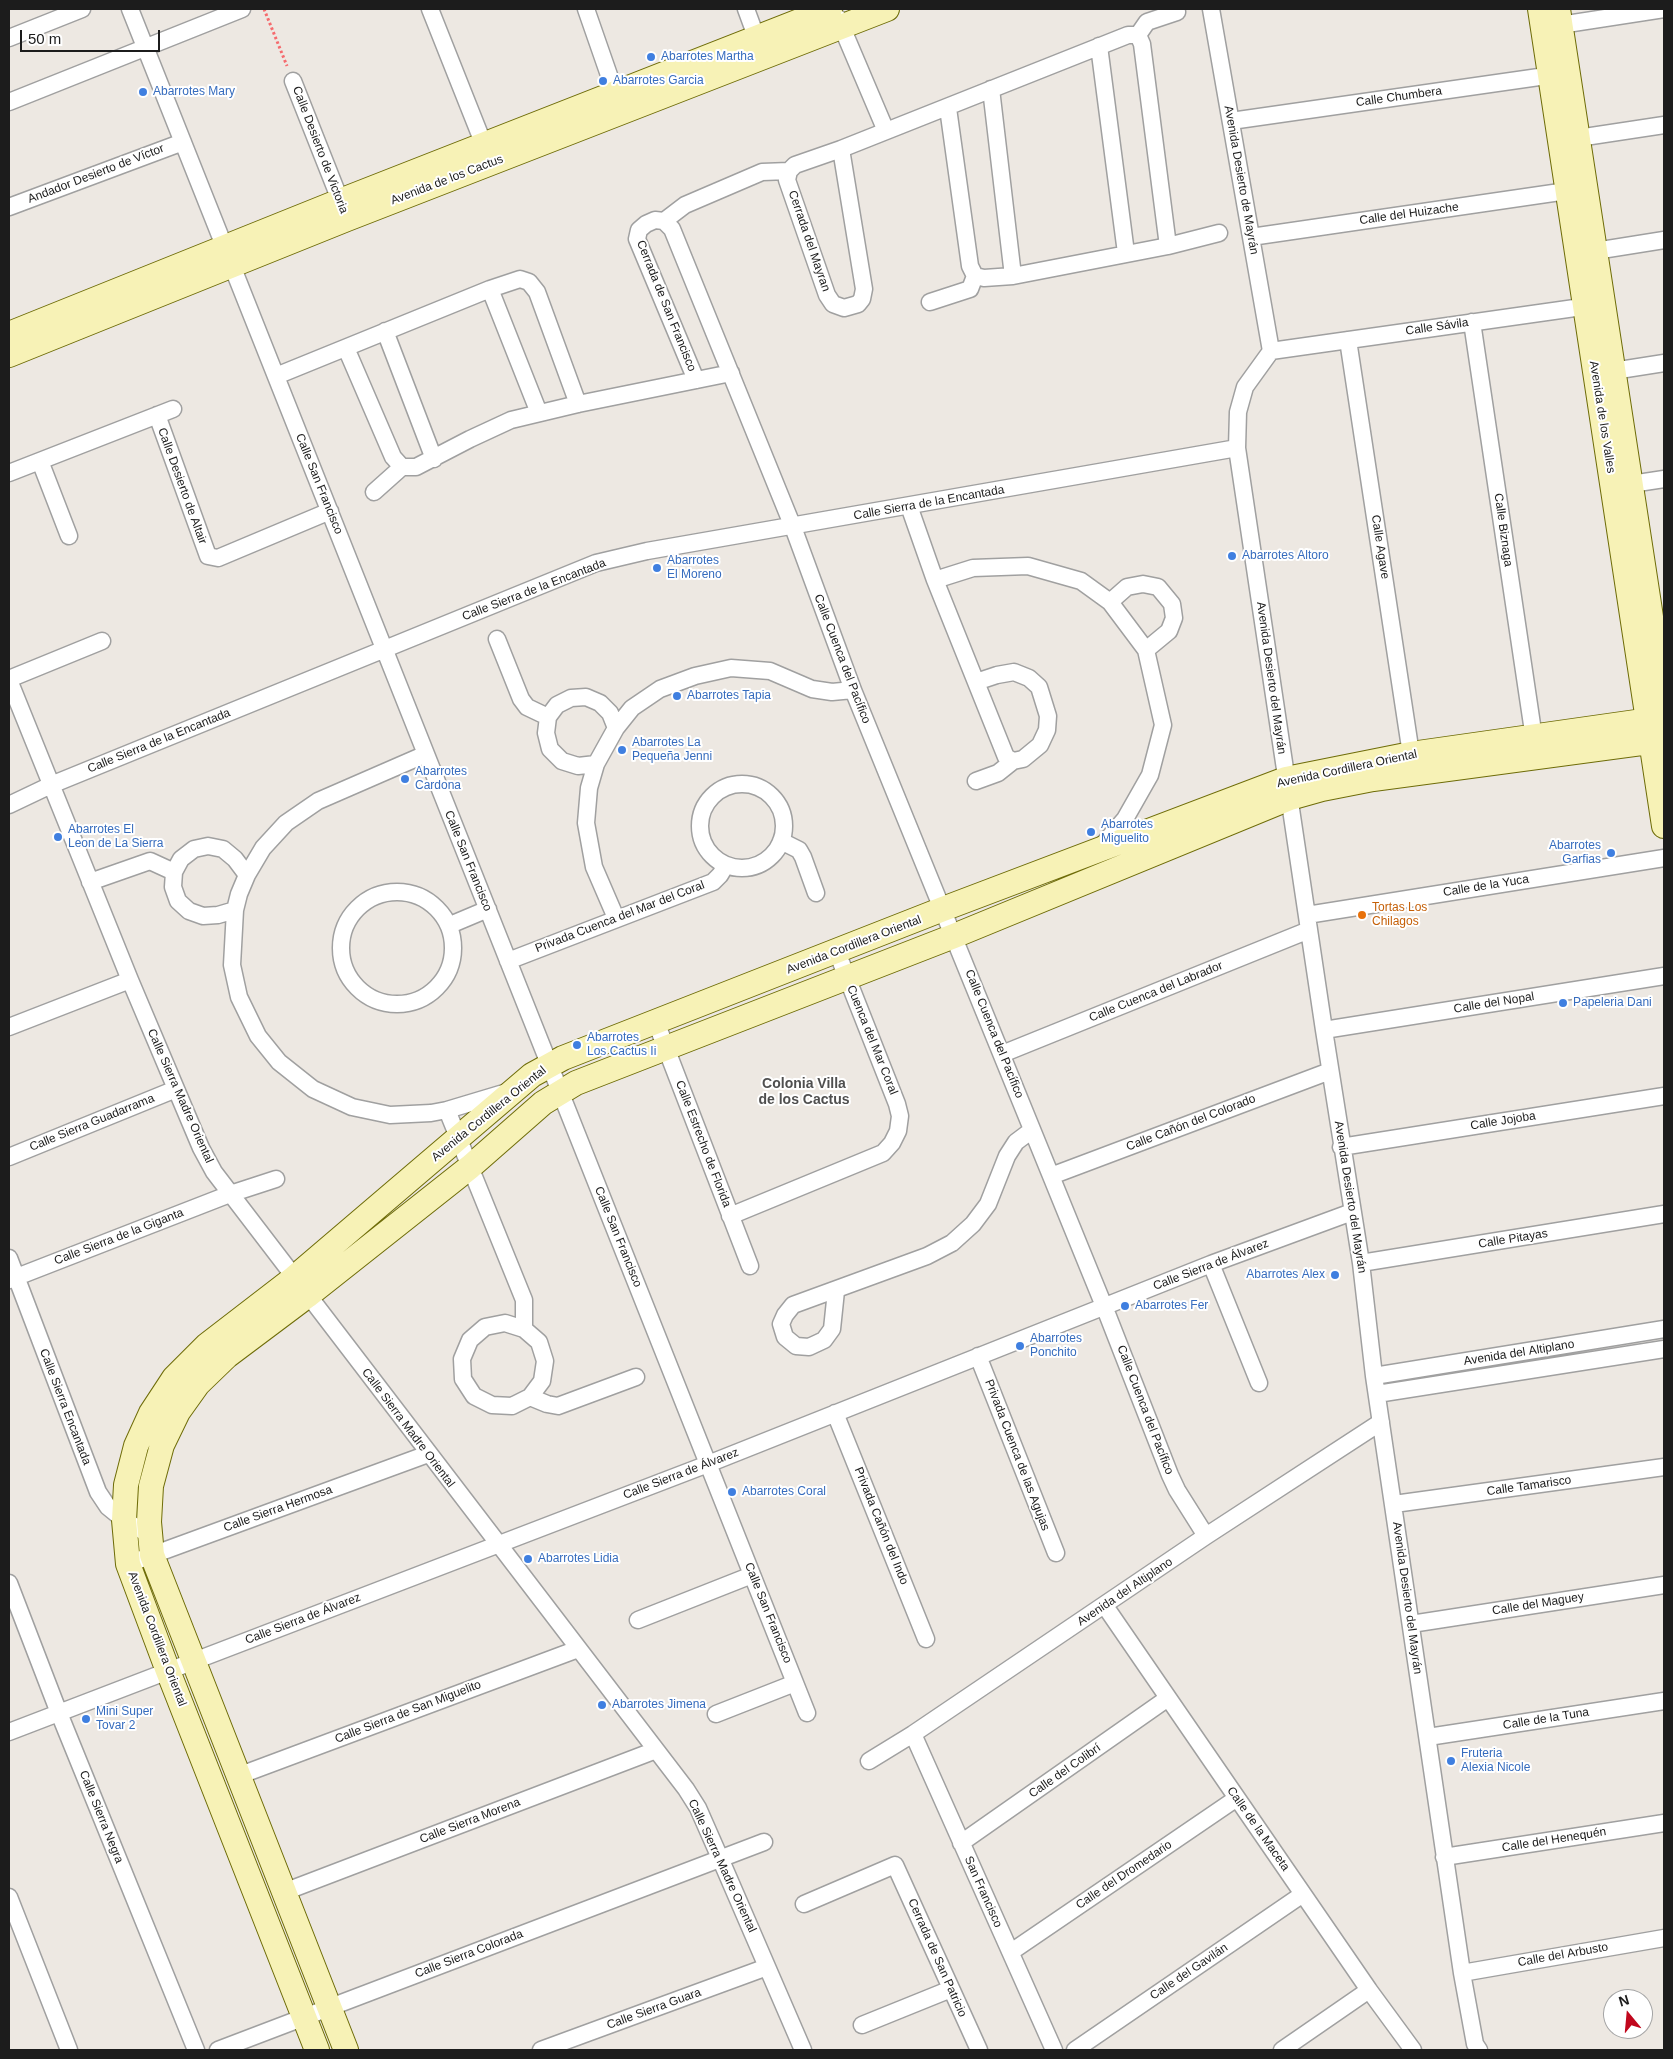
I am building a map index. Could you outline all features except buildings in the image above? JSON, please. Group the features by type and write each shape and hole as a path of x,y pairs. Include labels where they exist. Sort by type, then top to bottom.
{"street":[{"path":"9,38 82,9"},
{"name":"Calle San Francisco","path":"130,9 807,1713"},
{"path":"9,102 242,9"},
{"path":"430,9 484,146"},
{"path":"586,9 619,103"},
{"path":"746,9 757,39"},
{"name":"Avenida de los Cactus","path":"344,210 484,146 619,103 757,39 836,15 886,9"},
{"name":"Avenida Desierto de Mayrán","path":"1214,9 1231,121 1271,351"},
{"name":"Avenida de los Valles","path":"1540,9 1578,138 1595,251 1594,305 1657,730 1664,826"},
{"path":"1559,17 1664,9"},
{"path":"1138,35 1147,22 1177,12"},
{"path":"836,15 886,131"},
{"name":"Avenida de los Cactus","path":"9,355 228,257 619,103 836,15"},
{"name":"Avenida de los Valles","path":"1559,17 1559,74 1567,191 1594,305 1613,371 1631,484 1656,596 1664,702"},
{"path":"789,171 795,165 948,108 1099,46 1128,35 1138,35"},
{"path":"1138,35 1142,44 1168,246"},
{"path":"1099,46 1126,253"},
{"name":"Calle Chumbera","path":"1231,121 1559,74"},
{"name":"Calle Desierto de Victoria","path":"293,81 344,210"},
{"path":"991,90 1013,276"},
{"path":"948,108 970,266 976,276 984,278 1013,276 1168,246 1219,233"},
{"path":"1578,138 1664,125"},
{"name":"Andador Desierto de Víctor","path":"9,207 183,142"},
{"name":"Cerrada del Mayran","path":"789,171 788,180 827,296 834,304 844,308 858,304 862,299 864,289 842,149"},
{"name":"Cerrada de San Francisco","path":"696,380 638,239 639,230 655,220 664,221 686,205 762,172 789,171"},
{"name":"Calle del Huizache","path":"1251,237 1567,191"},
{"path":"664,221 672,228 793,527"},
{"path":"1595,251 1664,240"},
{"name":"Avenida de los Cactus","path":"9,334 228,257"},
{"path":"930,302 970,289 976,276"},
{"path":"276,376 490,289 520,279 529,282 537,292 578,404"},
{"path":"490,289 539,413"},
{"name":"Calle Sávila","path":"1271,351 1594,305"},
{"name":"Calle Biznaga","path":"1472,322 1534,738"},
{"path":"385,331 434,459"},
{"name":"Calle Agave","path":"1348,340 1411,754"},
{"path":"346,348 393,456 402,467 374,492"},
{"name":"Avenida Desierto del Mayrán","path":"1271,351 1245,387 1238,412 1237,448 1341,1147 1361,1263 1374,1376 1473,2048"},
{"path":"1613,371 1664,363"},
{"name":"Cerrada de San Francisco","path":"402,467 416,467 470,438 511,420 578,404 731,373"},
{"path":"9,473 173,409"},
{"name":"Calle Desierto de Altair","path":"157,415 208,556 218,558 330,511"},
{"name":"Calle Sierra de la Encantada","path":"9,805 50,785 596,564 647,551 1237,448"},
{"path":"40,461 69,536"},
{"path":"1631,484 1664,479"},
{"path":"909,506 935,580 1006,757 1013,761"},
{"name":"Calle Cuenca del Pacífico","path":"793,527 853,690 1104,1306 1170,1475 1177,1490 1206,1536"},
{"path":"935,580 973,568 1028,566 1081,581 1110,602 1146,650 1163,725 1161,734 1150,775 1125,819 1096,852"},
{"path":"1110,602 1126,587 1143,584 1158,587 1172,604 1174,618 1169,631 1146,650"},
{"path":"496,639 520,699 526,706 548,717"},
{"path":"9,680 102,641"},
{"path":"616,918 594,867 586,823 589,788 596,764 616,728 632,708 660,688 695,676 731,668 770,671 812,689 832,692 853,690"},
{"path":"976,682 1014,672 1029,678 1039,687 1048,716 1047,730 1040,745 1023,759 1013,761 998,773 976,781"},
{"name":"Calle Sierra Madre Oriental","path":"9,680 130,980 205,1156 214,1172 300,1287 686,1789 698,1808 803,2050"},
{"path":"596,764 578,766 562,761 550,749 546,733 548,717 558,705 571,698 586,697 600,703 610,713 616,728"},
{"name":"Avenida Cordillera Oriental","path":"346,2050 238,1776 151,1545 148,1522 151,1486 162,1445 178,1412 198,1384 458,1139 518,1088 550,1064 943,909 1096,852 1288,789 1411,754 1534,738 1657,730"},
{"name":"Avenida Cordillera Oriental","path":"317,2050 168,1671 128,1564 124,1520 126,1485 136,1446 151,1413 174,1378 207,1345 300,1287 470,1167 543,1103 560,1091 954,936 1288,789 1322,789 1657,730"},
{"path":"426,754 318,801 286,823 263,848 247,875 235,910 232,965 239,997 258,1036 279,1062 314,1089 352,1107 390,1115 431,1113 447,1110 518,1088"},
{"path":"741,783 758,786 772,795 781,809 785,825 782,841 772,855 758,865 742,868 726,865 712,856 702,842 699,826 702,810 711,796 725,787 741,783"},
{"path":"782,841 799,850 816,893"},
{"path":"235,910 218,916 203,916 189,912 178,901 173,887 174,872 181,859 194,849 208,846 223,849 235,859 247,875"},
{"name":"Calle de la Yuca","path":"1308,922 1664,858"},
{"path":"90,882 150,861 174,872"},
{"name":"Privada Cuenca del Mar del Coral","path":"508,961 713,882 726,865"},
{"path":"396,891 418,895 437,907 450,925 455,947 451,969 439,987 420,1000 399,1005 377,1001 358,989 345,971 340,949 344,927 356,909 375,896 396,891"},
{"path":"450,925 488,909"},
{"name":"Calle Cuenca del Labrador","path":"1002,1054 1308,922"},
{"name":"Cuenca del Mar Coral","path":"730,1216 883,1153 892,1143 898,1131 900,1116 897,1104 837,952"},
{"name":"Calle del Nopal","path":"1324,1030 1664,976"},
{"path":"9,1027 130,980"},
{"name":"Calle Estrecho de Florida","path":"656,1022 750,1266"},
{"name":"Calle Cañón del Colorado","path":"1051,1176 1330,1071"},
{"name":"Calle Sierra Guadarrama","path":"9,1157 176,1089"},
{"name":"Calle Jojoba","path":"1341,1147 1664,1096"},
{"path":"447,1110 524,1300 524,1329"},
{"path":"836,1291 927,1256 952,1243 973,1224 988,1204 1007,1156 1016,1142 1032,1130"},
{"name":"Calle Sierra de la Giganta","path":"12,1279 230,1194 276,1179"},
{"name":"Calle Sierra de Álvarez","path":"9,1732 708,1464 1210,1264 1352,1212"},
{"name":"Calle Pitayas","path":"1361,1263 1664,1214"},
{"name":"Calle Sierra Encantada","path":"9,1258 12,1279 98,1492 108,1508 151,1545"},
{"path":"1210,1264 1258,1383"},
{"path":"505,1323 524,1329 538,1342 545,1361 542,1381 530,1397 512,1406 492,1405 474,1396 464,1378 462,1359 470,1340 485,1327 505,1323"},
{"name":"Avenida del Altiplano","path":"1374,1376 1664,1329"},
{"name":"Avenida del Altiplano","path":"1377,1394 1664,1349"},
{"name":"Privada Cuenca de las Agujas","path":"978,1356 1056,1553"},
{"path":"530,1397 558,1406 636,1378"},
{"name":"Privada Cañón del Indo","path":"835,1413 926,1639"},
{"name":"Avenida del Altiplano","path":"869,1761 913,1734 1206,1536 1381,1422"},
{"name":"Calle Sierra Hermosa","path":"128,1564 151,1545 428,1454"},
{"name":"Calle Tamarisco","path":"1394,1504 1664,1467"},
{"path":"638,1620 752,1575"},
{"name":"Calle Sierra Negra","path":"9,1583 59,1712 196,2050"},
{"name":"Calle del Maguey","path":"1411,1624 1664,1585"},
{"name":"Calle de la Maceta","path":"1105,1606 1369,1990 1413,2050"},
{"name":"Calle Sierra de San Miguelito","path":"238,1776 578,1649"},
{"path":"716,1714 795,1683"},
{"name":"Calle del Colibrí","path":"961,1843 1168,1698"},
{"name":"Calle de la Tuna","path":"1428,1737 1664,1701"},
{"name":"San Francisco","path":"913,1734 1054,2050"},
{"name":"Calle Sierra Morena","path":"284,1892 656,1750"},
{"name":"Calle del Dromedario","path":"1011,1952 1237,1798"},
{"name":"Calle del Henequén","path":"1444,1856 1664,1823"},
{"name":"Calle Sierra Colorada","path":"218,2050 764,1842"},
{"name":"Cerrada de San Patricio","path":"804,1904 895,1865 979,2050"},
{"name":"Calle del Gavilán","path":"1075,2050 1303,1894"},
{"path":"9,1897 69,2050"},
{"name":"Calle del Arbusto","path":"1462,1973 1664,1938"},
{"name":"Calle Sierra Guara","path":"541,2050 767,1967"},
{"path":"862,2025 952,1989"},
{"path":"1282,2050 1369,1990"}],"path":[{"path":"264,9 293,81"}],"place":[{"name":"Abarrotes Martha","path":"651,57"},
{"name":"Abarrotes Garcia","path":"603,81"},
{"name":"Abarrotes Mary","path":"143,92"},
{"name":"Abarrotes Altoro","path":"1232,556"},
{"name":"Abarrotes El Moreno","path":"657,568"},
{"name":"Abarrotes Tapia","path":"677,696"},
{"name":"Abarrotes La Pequeña Jenni","path":"622,750"},
{"name":"Abarrotes Cardona","path":"405,779"},
{"name":"Abarrotes Miguelito","path":"1091,832"},
{"name":"Abarrotes El Leon de La Sierra","path":"58,837"},
{"name":"Abarrotes Garfias","path":"1611,853"},
{"name":"Tortas Los Chilagos","path":"1362,915"},
{"name":"Papeleria Dani","path":"1563,1003"},
{"name":"Abarrotes Los Cactus Ii","path":"577,1045"},
{"name":"Abarrotes Alex","path":"1335,1275"},
{"name":"Abarrotes Fer","path":"1125,1306"},
{"name":"Abarrotes Ponchito","path":"1020,1346"},
{"name":"Abarrotes Coral","path":"732,1492"},
{"name":"Abarrotes Lidia","path":"528,1559"},
{"name":"Abarrotes Jimena","path":"602,1705"},
{"name":"Mini Super Tovar 2","path":"86,1719"},
{"name":"Fruteria Alexia Nicole","path":"1451,1761"}],"district":[{"name":"Colonia Villa de los Cactus","path":"804,1092"}]}
